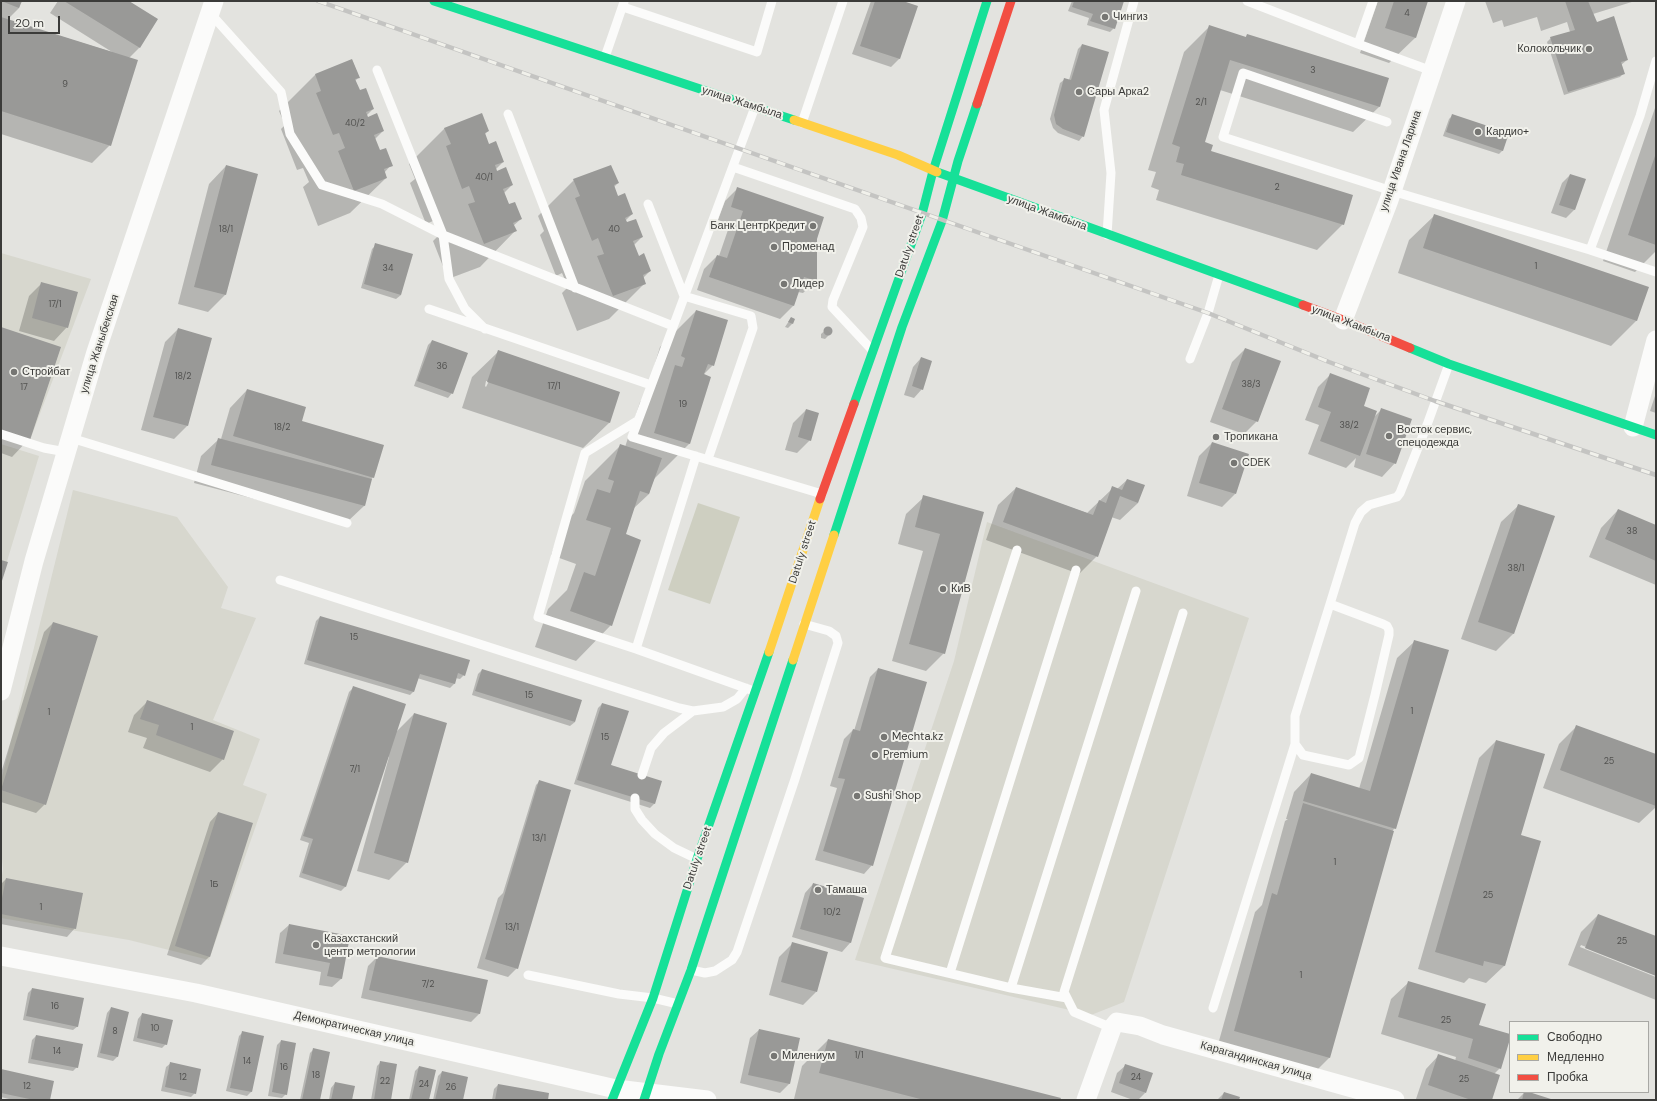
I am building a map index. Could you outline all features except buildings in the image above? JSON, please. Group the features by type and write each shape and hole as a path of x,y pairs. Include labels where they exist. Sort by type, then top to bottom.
{"main road":[{"name":"улица Жамбыла","path":"434,1 898,154 933,171 1343,320 1449,364 1656,435"},
{"name":"Datuly street","path":"614,1094 652,998 697,859 756,692 822,494 922,214 933,171 987,1"},
{"name":"Datuly street","path":"646,1096 659,1054 691,970 902,326 942,221 958,161 1011,1"}],"street":[{"name":"улица Ивана Ларина","path":"1343,320 1392,191 1456,1"},
{"name":"улица Жаныбекская","path":"1,691 34,561 96,352 211,7"},
{"path":"1633,427 1656,340"},
{"name":"Демократическая улица","path":"1,956 196,993 614,1094 707,1100"},
{"path":"1086,1100 1115,1025"},
{"name":"Карагандинская улица","path":"1115,1025 1140,1026 1163,1035 1395,1100"}],"lane":[{"path":"605,58 624,4 757,52 772,1"},
{"path":"802,123 843,1"},
{"path":"1107,235 1111,173 1104,110 1134,1"},
{"path":"1247,1 1432,71"},
{"path":"1358,44 1373,1"},
{"path":"211,7 281,92 290,134 322,185 382,204 443,235 673,326"},
{"path":"1590,250 1640,116 1656,61"},
{"path":"377,70 443,235 450,279 465,309 485,329"},
{"path":"1387,122 1243,73 1223,137 1392,191 1590,250 1656,272"},
{"path":"755,107 632,437 822,494"},
{"path":"508,114 575,288"},
{"path":"733,167 855,210 861,218 863,227 833,300 832,307 873,351"},
{"path":"648,204 684,296"},
{"path":"1190,360 1208,313 1219,275"},
{"path":"684,296 751,316 753,328 708,459"},
{"path":"429,309 651,385"},
{"path":"1213,1008 1295,744 1295,716 1355,523 1361,512 1369,505 1397,497 1400,493 1427,426 1449,364"},
{"path":"638,421 585,453 538,617 636,649 756,692"},
{"path":"1,434 44,448 68,445 347,523"},
{"path":"636,649 696,456"},
{"path":"1017,550 885,958 1011,988 1068,998"},
{"path":"950,973 1076,570"},
{"path":"280,580 658,702 693,711 722,707 737,699 746,688"},
{"path":"1011,988 1136,591"},
{"path":"1295,744 1302,755 1349,765 1359,758 1375,695 1389,635 1387,626 1330,604"},
{"path":"1115,1025 1074,1012 1064,992 1183,613"},
{"path":"691,970 705,973 715,971 732,960 737,952 796,778 838,643 836,636 829,631 804,624"},
{"path":"642,775 651,748 664,733 693,711"},
{"path":"635,798 635,808 642,820 655,834 674,848 697,859"},
{"path":"528,975 619,994 652,998 678,1004"}],"shaded area":[{"path":"1,253 91,279 30,440 1,430"},
{"path":"1,444 39,456 1,581"},
{"path":"73,490 177,517 228,587 221,608 256,618 213,720 260,739 243,785 267,794 209,960 129,940 1,918 1,882 3,869 1,848 1,781"},
{"path":"698,503 740,517 710,604 668,590"},
{"path":"987,522 1249,618 1124,1002 1091,1015 855,960 954,661"}],"railway":[{"path":"318,1 1208,313 1329,362 1435,401 1656,475"}],"traffic: fast":[{"path":"434,1 794,120"},
{"path":"854,404 922,214 933,171 987,1"},
{"path":"834,535 902,327 942,221 958,161 977,104"},
{"path":"937,172 1303,305"},
{"path":"1410,348 1449,364 1656,435"},
{"path":"612,1100 653,998 697,859 769,652"},
{"path":"644,1100 659,1054 691,970 793,660"}],"traffic: slow":[{"path":"794,120 898,155 937,172"},
{"path":"769,652 820,499"},
{"path":"793,660 834,535"}],"traffic: jam":[{"path":"977,104 1011,1"},
{"path":"1303,305 1410,348"},
{"path":"820,499 854,404"}],"place":[{"name":"Чингиз","path":"1105,17"},
{"name":"Колокольчик","path":"1589,49"},
{"name":"Сары Арка2","path":"1079,92"},
{"name":"Кардио+","path":"1478,132"},
{"name":"Банк ЦентрКредит","path":"813,226"},
{"name":"Променад","path":"774,247"},
{"name":"Лидер","path":"784,284"},
{"name":"Стройбат","path":"14,372"},
{"name":"Восток сервис, спецодежда","path":"1389,436"},
{"name":"Тропикана","path":"1216,437"},
{"name":"CDEK","path":"1234,463"},
{"name":"КиВ","path":"943,589"},
{"name":"Mechta.kz","path":"884,737"},
{"name":"Premium","path":"875,755"},
{"name":"Sushi Shop","path":"857,796"},
{"name":"Тамаша","path":"818,890"},
{"name":"Казахстанский центр метрологии","path":"316,945"},
{"name":"Милениум","path":"774,1056"}]}
